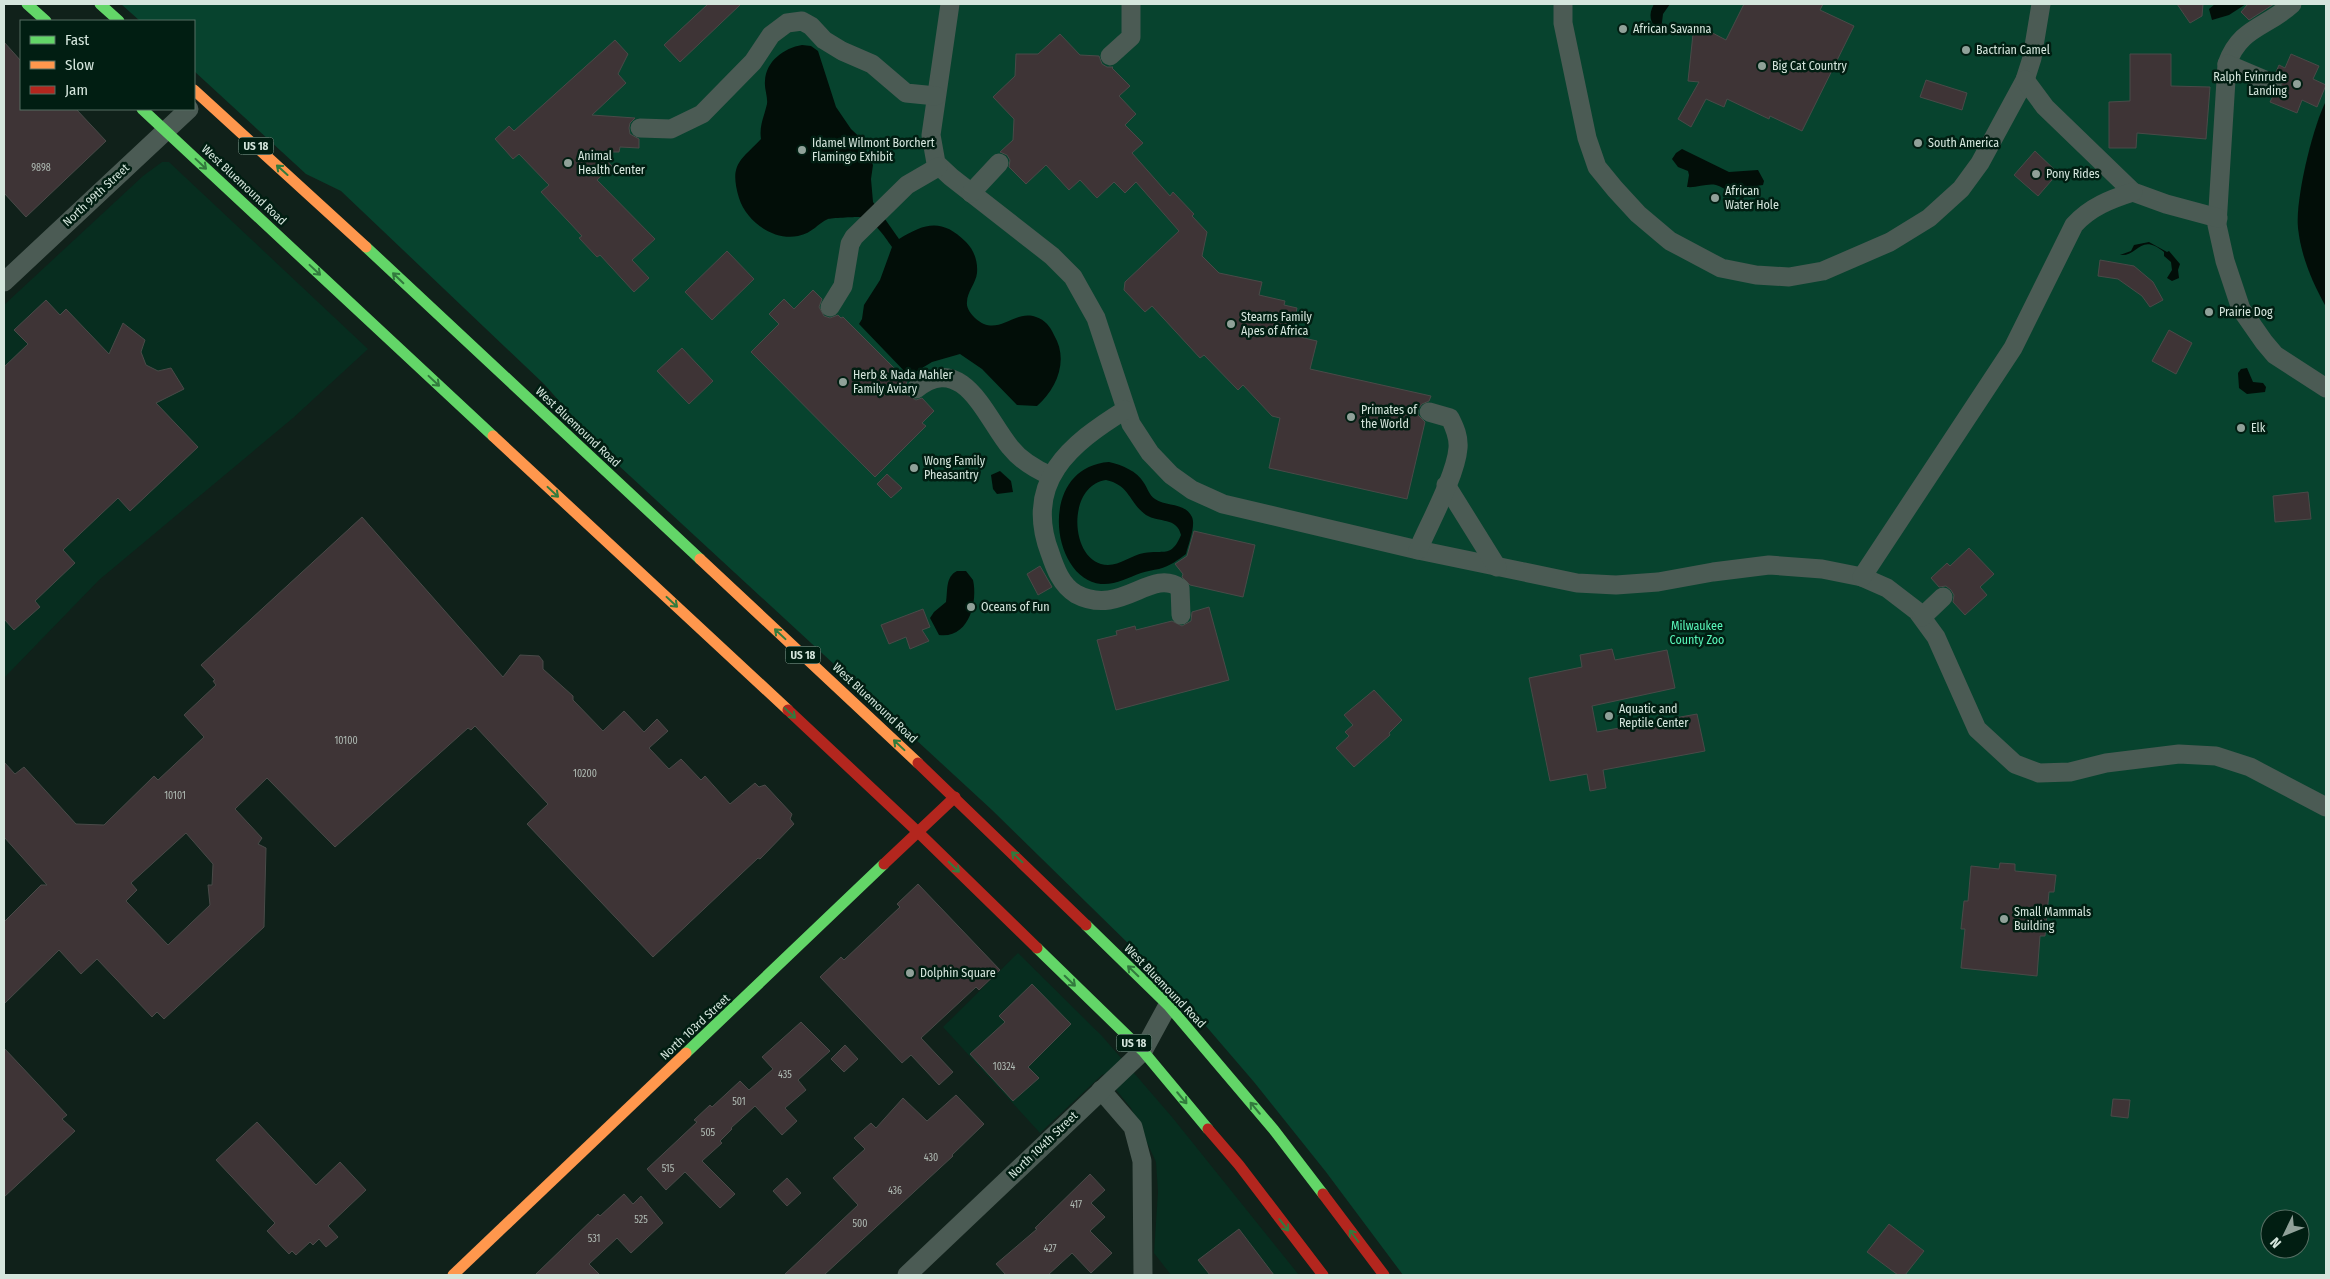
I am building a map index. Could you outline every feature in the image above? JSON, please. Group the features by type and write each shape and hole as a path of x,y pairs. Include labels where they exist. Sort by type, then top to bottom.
{"main road":[{"path":"27,4 45,20"},
{"path":"100,4 118,20"},
{"name":"West Bluemound Road","path":"195,100 319,203 955,797 1168,1005 1274,1130 1384,1275"},
{"name":"West Bluemound Road","path":"143,110 919,833 1143,1052 1239,1165 1324,1275"},
{"name":"North 103rd Street","path":"453,1275 955,797"}],"street":[{"path":"950,4 931,135 934,158 938,167 1052,256 1073,277 1096,318 1131,424 1150,453 1171,475 1192,490 1223,504 1418,550 1577,583 1616,585 1658,582 1713,572 1769,565 1822,569 1862,577 1888,588 1918,611 1936,637 1977,729 2015,764 2039,773 2070,772 2106,762 2179,754 2216,756 2250,767 2326,807"},
{"path":"1110,56 1131,37 1131,4"},
{"path":"1563,4 1563,23 1587,138 1597,167 1638,214 1670,241 1721,268 1742,273 1788,277 1823,271 1867,253 1922,224 1948,203 1973,174 2026,80 2032,58 2041,4"},
{"path":"2292,4 2282,13 2249,31 2233,48 2227,64 2218,218 2225,261 2241,309 2275,355 2326,388"},
{"path":"640,128 672,129 702,114 754,62 771,34 787,23 802,22 811,26 824,40 842,51 872,64 906,93 936,96"},
{"path":"2227,64 2272,82"},
{"path":"2026,80 2045,107 2134,192 2166,204 2218,218"},
{"name":"North 99th Street","path":"4,282 185,110"},
{"path":"971,193 999,163"},
{"path":"830,307 843,286 850,244 861,229 907,185 938,167"},
{"path":"1862,577 2013,348 2074,225 2084,214 2111,199 2134,192"},
{"path":"916,389 932,379 941,377 963,384 982,406 1011,448 1022,460 1050,476"},
{"path":"1125,410 1094,430 1072,449 1050,476 1042,500 1042,520 1047,546 1064,584 1075,593 1100,602 1120,598 1163,582 1173,583 1180,588 1181,615"},
{"path":"1418,550 1446,485 1458,448 1457,432 1450,418 1429,412"},
{"path":"1446,485 1497,567"},
{"path":"1922,617 1943,597"},
{"name":"North 104th Street","path":"907,1275 1143,1052 1168,1005"},
{"path":"1101,1090 1133,1127 1142,1162 1143,1275"}],"shaded area":[{"path":"1654,4 1670,4 1663,14 1661,30 1658,31 1653,25 1651,18"},
{"path":"2215,4 2246,4 2229,15 2212,20 2209,9"},
{"path":"802,45 811,46 818,51 836,107 851,129 868,145 866,151 873,165 871,179 873,202 899,239 917,229 925,227 941,226 949,229 969,245 976,260 976,277 967,298 969,311 975,318 983,324 991,326 1020,317 1036,317 1051,329 1058,344 1060,354 1059,373 1050,391 1037,406 1017,405 982,369 960,354 932,362 909,376 859,324 862,319 864,305 880,280 892,247 869,221 859,217 828,219 808,233 789,237 762,228 748,214 739,198 736,187 736,170 742,158 761,139 761,126 767,104 766,74 772,62 783,52"},
{"path":"2326,101 2326,307 2304,259 2299,238 2298,215 2306,163 2316,127"},
{"path":"1682,149 1729,172 1758,170 1764,181 1763,185 1756,186 1752,192 1743,198 1716,185 1687,187 1688,171 1678,167 1672,159"},
{"path":"162,162 169,162 368,349 293,418 99,580 4,678 4,305 143,176"},
{"path":"2149,242 2167,252 2169,251 2180,264 2178,270 2179,278 2172,281 2167,278 2172,270 2171,262 2164,256 2164,252 2156,246 2144,245 2131,253 2120,255 2131,251 2134,245"},
{"path":"2247,368 2253,382 2263,383 2266,387 2265,392 2247,394 2239,388 2238,373 2241,369"},
{"path":"1109,462 1124,467 1141,479 1155,499 1189,512 1193,525 1186,554 1167,566 1117,582 1101,584 1084,578 1071,564 1062,545 1059,523 1061,501 1070,482 1086,468","holes":["1106,480 1114,482 1125,490 1146,515 1176,525 1181,535 1174,547 1166,552 1140,554 1108,565 1095,562 1086,553 1080,540 1077,525 1079,510 1084,496 1093,485"]},
{"path":"1000,471 1011,481 1013,492 997,494 993,489 991,475"},
{"path":"957,571 966,571 973,580 974,598 972,608 969,617 958,631 949,635 939,635 930,618 946,602 949,581"},
{"path":"1018,953 1102,1036 1172,1117 1299,1275 1171,1275 1154,1253 1158,1192 1156,1162 1131,1108 1103,1074 1040,1133 943,1027"}],"green space":[{"name":"Milwaukee County Zoo","path":"121,4 2326,4 2326,1275 1403,1275 1326,1172 1254,1082 1199,1018 1136,951 992,810 617,464 544,384 341,191 306,174 195,72 195,20 139,20"}],"building":[{"path":"708,4 741,4 680,62 664,45"},
{"name":"Big Cat Country","path":"1744,4 1823,4 1820,10 1854,26 1802,131 1770,116 1769,119 1727,99 1724,107 1706,99 1691,127 1678,119 1699,82 1688,81 1693,34 1703,28 1726,40"},
{"path":"2177,4 2203,4 2202,16 2190,23"},
{"path":"2248,4 2274,4 2249,20 2241,12"},
{"path":"1060,34 1080,55 1099,56 1102,64 1107,67 1113,67 1130,86 1119,96 1136,114 1125,125 1143,143 1132,153 1170,196 1173,192 1194,214 1192,216 1207,232 1202,256 1219,273 1262,282 1259,295 1285,301 1284,305 1297,308 1291,335 1317,341 1310,369 1431,396 1429,401 1422,404 1418,409 1418,415 1425,422 1407,499 1269,468 1280,418 1272,416 1243,385 1238,390 1204,355 1200,358 1152,306 1145,312 1124,290 1125,282 1179,231 1136,182 1125,193 1114,182 1097,198 1080,180 1069,190 1046,165 1026,184 1009,167 1010,160 1007,155 1000,152 1013,140 1014,119 993,97 1015,76 1016,54 1038,54"},
{"name":"Animal Health Center","path":"615,40 628,54 618,74 626,83 592,115 635,118 630,123 629,128 630,134 639,139 639,148 620,147 619,152 599,152 612,166 597,180 655,239 632,260 649,278 634,292 600,255 597,257 579,238 582,236 541,192 549,185 519,154 513,159 495,139 509,126 514,131"},
{"path":"4,42 20,60 20,110 77,110 106,141 26,217 4,193"},
{"path":"2130,54 2171,54 2171,86 2210,87 2206,139 2137,133 2136,148 2109,148 2109,102 2130,101"},
{"name":"Ralph Evinrude Landing","path":"2291,54 2319,66 2313,79 2326,85 2317,107 2302,100 2297,113 2270,102 2274,94 2282,87 2281,77 2276,72 2279,65 2285,68"},
{"path":"1926,80 1967,93 1962,110 1920,97"},
{"name":"Pony Rides","path":"2035,151 2058,173 2038,196 2014,175"},
{"path":"727,251 754,279 712,320 685,292"},
{"path":"2100,260 2134,266 2153,282 2163,300 2150,307 2142,296 2118,279 2098,276"},
{"name":"Herb & Nada Mahler Family Aviary","path":"813,290 822,299 819,307 824,316 830,318 838,315 841,318 843,317 907,381 905,389 907,395 916,400 922,398 934,411 922,423 926,426 875,477 751,352 779,324 769,314 784,299 794,309"},
{"path":"46,300 60,315 66,309 109,354 123,323 145,340 141,352 146,365 158,371 171,368 184,389 156,403 198,447 130,511 118,498 63,550 75,563 35,601 40,607 14,630 4,619 4,367 28,344 14,330"},
{"path":"2169,330 2192,343 2176,374 2152,361"},
{"path":"682,348 713,381 689,404 657,371"},
{"path":"887,474 902,488 891,498 877,484"},
{"path":"2308,492 2311,519 2275,522 2273,496"},
{"path":"362,517 503,677 520,655 539,656 543,661 543,669 573,696 573,700 603,731 624,711 644,732 657,719 668,731 649,748 669,769 681,759 701,780 705,776 730,804 755,783 759,787 765,785 792,814 790,819 794,824 760,859 758,858 653,957 527,824 548,804 475,726 471,730 468,728 335,847 267,778 235,809 262,838 258,844 266,848 264,927 164,1019 157,1012 152,1017 97,959 81,974 59,950 4,1004 4,922 41,885 47,885 4,837 4,762 15,774 24,767 76,824 104,825 154,776 158,780 204,737 184,715 216,685 213,681 215,680 201,665","holes":["186,833 213,864 212,885 208,885 210,905 168,945 126,901 137,890 131,883"]},
{"path":"1194,531 1255,545 1243,597 1190,585 1182,577 1183,574 1175,564 1187,556"},
{"path":"1969,548 1994,574 1980,587 1987,595 1965,615 1953,602 1954,595 1951,590 1946,586 1939,587 1931,578 1947,563 1950,566"},
{"path":"1040,566 1052,587 1038,595 1027,574"},
{"path":"1209,607 1229,680 1116,710 1097,640 1117,635 1116,631 1135,626 1136,630 1172,621 1182,626 1191,621 1192,612"},
{"path":"923,609 930,627 922,630 929,641 910,649 906,637 889,644 881,625"},
{"name":"Aquatic and Reptile Center","path":"1612,649 1615,660 1667,650 1675,688 1592,706 1597,732 1697,714 1705,751 1603,770 1606,788 1590,791 1587,774 1550,781 1529,678 1582,667 1580,655"},
{"path":"1374,690 1402,720 1389,733 1390,735 1354,767 1336,748 1349,736 1345,732 1353,725 1344,715"},
{"name":"Small Mammals Building","path":"2000,863 2015,864 2015,871 2056,875 2054,892 2049,892 2045,936 2040,936 2037,976 1961,968 1965,929 1961,929 1964,901 1968,901 1971,866 1999,869"},
{"name":"Dolphin Square","path":"918,884 1000,970 979,990 976,987 921,1038 953,1072 939,1085 911,1055 902,1063 820,977 841,957 844,960 900,907 897,904"},
{"path":"1032,984 1071,1024 1028,1067 1039,1078 1013,1101 970,1054 1005,1022 999,1016"},
{"path":"801,1022 830,1051 798,1080 806,1090 785,1108 797,1121 782,1135 755,1106 731,1128 720,1141 722,1143 702,1161 735,1194 720,1208 685,1172 666,1190 647,1169 697,1122 694,1120 710,1105 712,1107 740,1081 749,1090 773,1069 762,1057"},
{"path":"845,1045 858,1059 844,1072 831,1059"},
{"path":"4,1048 67,1115 62,1119 75,1131 4,1197"},
{"path":"956,1095 984,1124 953,1156 824,1275 784,1275 858,1205 833,1178 865,1149 854,1138 871,1123 876,1128 903,1098 927,1121"},
{"path":"2113,1099 2130,1100 2128,1118 2111,1116"},
{"path":"257,1122 316,1185 340,1162 366,1190 328,1226 338,1237 326,1247 319,1239 313,1245 310,1242 296,1255 292,1251 289,1254 267,1231 275,1223 216,1160"},
{"path":"1090,1174 1105,1190 1091,1203 1105,1217 1090,1231 1112,1253 1091,1273 1072,1253 1048,1275 1006,1275 996,1264 1037,1229 1035,1228"},
{"path":"787,1178 801,1193 787,1206 773,1191"},
{"path":"624,1194 633,1204 641,1196 663,1223 631,1253 617,1238 589,1264 600,1275 535,1275 598,1214 600,1216"},
{"path":"1889,1224 1924,1251 1905,1275 1898,1275 1867,1252"},
{"path":"1239,1229 1274,1275 1210,1275 1198,1260"}],"traffic: fast":[{"path":"27,4 45,20"},
{"path":"100,4 118,20"},
{"path":"143,110 493,436"},
{"path":"366,247 700,559"},
{"path":"686,1053 884,864"},
{"path":"1086,925 1168,1005 1274,1130 1323,1194"},
{"path":"1037,948 1143,1051 1208,1129"}],"traffic: slow":[{"path":"195,91 366,247"},
{"path":"493,436 788,710"},
{"path":"700,559 918,763"},
{"path":"453,1275 686,1053"}],"traffic: jam":[{"path":"788,710 919,833 1037,948"},
{"path":"918,763 1086,925"},
{"path":"884,864 955,797"},
{"path":"1208,1129 1239,1165 1323,1275"},
{"path":"1323,1194 1384,1275"}],"place":[{"name":"African Savanna","path":"1623,29"},
{"name":"Bactrian Camel","path":"1966,50"},
{"name":"Big Cat Country","path":"1762,66"},
{"name":"Ralph Evinrude Landing","path":"2297,84"},
{"name":"South America","path":"1918,143"},
{"name":"Idamel Wilmont Borchert Flamingo Exhibit","path":"802,150"},
{"name":"Animal Health Center","path":"568,163"},
{"name":"Pony Rides","path":"2036,174"},
{"name":"African Water Hole","path":"1715,198"},
{"name":"Prairie Dog","path":"2209,312"},
{"name":"Stearns Family Apes of Africa","path":"1231,324"},
{"name":"Herb & Nada Mahler Family Aviary","path":"843,382"},
{"name":"Primates of the World","path":"1351,417"},
{"name":"Elk","path":"2241,428"},
{"name":"Wong Family Pheasantry","path":"914,468"},
{"name":"Oceans of Fun","path":"971,607"},
{"name":"Aquatic and Reptile Center","path":"1609,716"},
{"name":"Small Mammals Building","path":"2004,919"},
{"name":"Dolphin Square","path":"910,973"}]}
